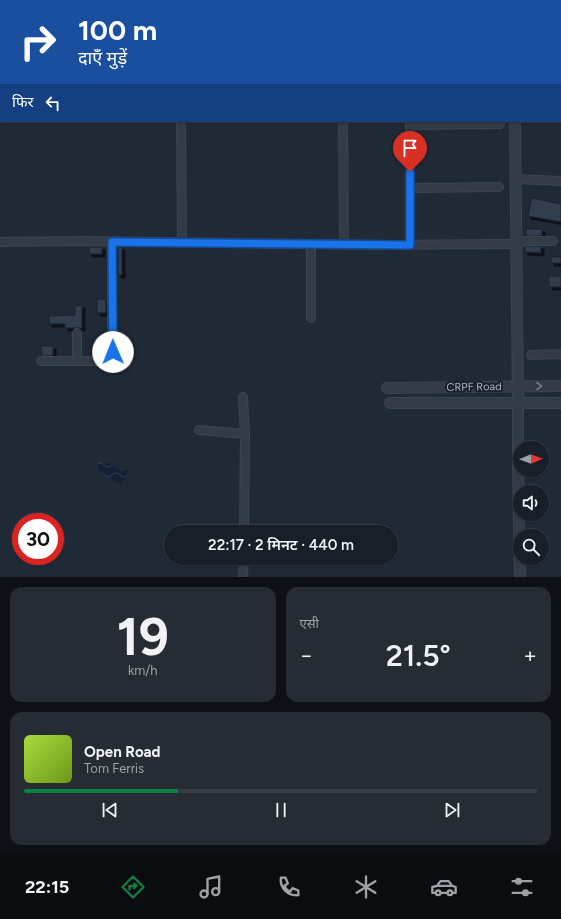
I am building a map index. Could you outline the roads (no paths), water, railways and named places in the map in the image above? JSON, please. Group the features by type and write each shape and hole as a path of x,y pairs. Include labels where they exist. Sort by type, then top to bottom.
{"street":[{"path":"182,122 182,243"},
{"path":"343,122 344,244"},
{"path":"515,122 520,577"},
{"path":"410,245 410,123 500,124"},
{"path":"515,179 561,181"},
{"path":"410,188 499,187"},
{"path":"0,242 410,245 517,244 524,241 553,241"},
{"path":"40,361 106,362 112,358 112,242"},
{"path":"311,245 311,318"},
{"path":"77,333 77,361"},
{"path":"531,355 561,354"},
{"name":"CRPF Road","path":"387,388 561,386"},
{"path":"243,396 245,434 244,525"},
{"path":"390,403 561,403"},
{"path":"199,430 245,434"},
{"path":"243,577 244,565"}],"water":[{"path":"97,463 112,464 122,472 129,469 122,484 102,475 102,470 100,472"}]}
